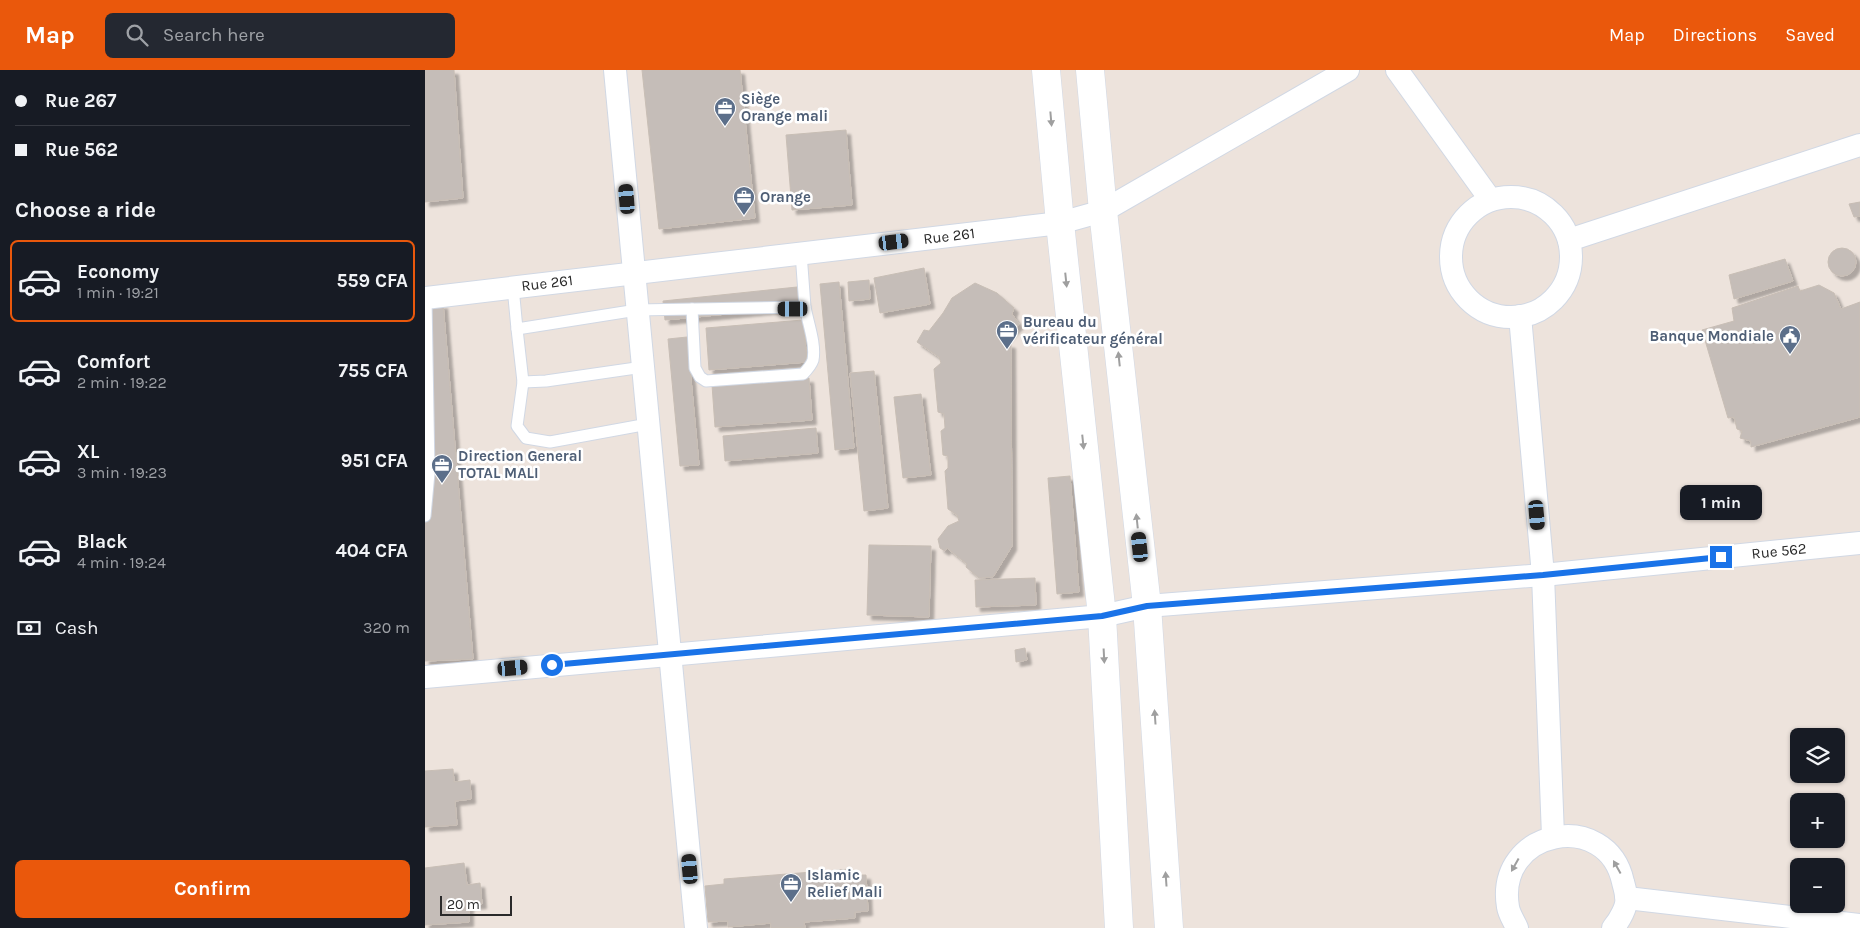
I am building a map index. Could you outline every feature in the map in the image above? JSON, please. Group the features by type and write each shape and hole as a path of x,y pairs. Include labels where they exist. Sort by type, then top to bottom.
{"street":[{"path":"615,70 695,928"},
{"path":"1047,70 1060,223 1102,616 1119,928"},
{"path":"1089,70 1147,606 1169,928"},
{"name":"Rue 261","path":"426,298 1060,223 1103,211 1348,70"},
{"path":"1397,70 1490,200"},
{"path":"1569,240 1860,145"},
{"path":"1516,196 1536,201 1549,209 1563,225 1569,240 1571,263 1565,283 1556,296 1540,309 1520,316 1507,317 1487,313 1477,308 1462,293 1452,274 1450,253 1455,233 1471,210 1490,200 1516,196"},
{"path":"1520,316 1543,575 1553,836"},
{"name":"Rue 562","path":"425,677 1102,616 1147,606 1543,575 1860,543"},
{"path":"1517,928 1508,908 1507,888 1509,876 1519,858 1531,846 1553,836 1569,835 1591,840 1610,855 1621,872 1627,898 1618,922 1613,928"},
{"path":"1627,898 1860,925"}],"lane":[{"path":"692,310 695,368 700,377 706,380 803,374 813,360 812,343 805,307 801,253"},
{"path":"513,287 523,382 517,426 526,438 550,442 648,424"},
{"path":"425,516 429,474 426,298"},
{"path":"517,329 637,310 805,307"},
{"path":"523,382 545,381 643,367"}],"building":[{"path":"425,70 454,70 463,198 425,202"},
{"path":"642,70 740,70 755,218 659,229"},
{"path":"846,130 852,205 792,210 786,135"},
{"path":"1860,202 1860,216 1854,217 1849,204"},
{"path":"1842,248 1852,252 1856,262 1852,272 1842,276 1832,272 1828,262 1832,252"},
{"path":"1785,259 1793,281 1734,299 1729,275"},
{"path":"924,268 930,304 880,313 874,278"},
{"path":"869,280 870,299 849,301 848,282"},
{"path":"839,282 854,448 835,450 820,284"},
{"path":"975,283 997,293 1014,308 1012,314 1019,324 1001,343 1011,344 1012,546 993,577 979,578 966,567 967,564 947,548 945,551 940,548 938,539 948,526 959,521 957,515 948,509 945,471 948,468 948,456 943,455 941,431 945,428 944,414 938,412 934,369 941,363 939,357 917,342 924,330 929,331 952,298"},
{"path":"1819,285 1834,293 1841,309 1860,302 1860,417 1751,447 1751,441 1740,438 1742,431 1737,429 1734,417 1728,418 1702,330 1734,321 1732,308 1798,286 1800,291"},
{"path":"797,287 799,307 665,320 663,301"},
{"name":"Direction General TOTAL MALI","path":"443,304 473,659 425,661 425,308"},
{"path":"803,320 807,362 709,370 706,328"},
{"path":"687,337 699,465 680,466 668,339"},
{"path":"874,371 888,508 864,511 850,373"},
{"path":"809,378 812,420 715,427 712,385"},
{"path":"921,394 931,475 903,478 894,397"},
{"path":"816,428 818,453 725,461 723,436"},
{"path":"1070,476 1079,592 1057,594 1048,478"},
{"path":"869,545 931,546 929,617 867,615"},
{"path":"1035,578 1036,605 976,607 975,580"},
{"path":"1025,648 1027,660 1016,662 1015,650"},
{"path":"453,769 454,782 470,780 471,799 455,801 457,825 425,827 425,771"},
{"path":"464,863 467,885 480,883 482,904 469,905 469,922 425,925 425,868"},
{"path":"850,869 850,875 866,875 868,911 855,912 855,918 804,922 805,928 771,928 771,923 728,927 728,921 708,922 705,886 724,884 724,879"}],"place":[{"name":"Siège Orange mali","path":"725,127"},
{"name":"Orange","path":"744,216"},
{"name":"Bureau du vérificateur général","path":"1007,350"},
{"name":"Banque Mondiale","path":"1790,355"},
{"name":"Direction General TOTAL MALI","path":"442,484"},
{"name":"Islamic Relief Mali","path":"791,903"}],"route":[{"path":"552,665 1102,616 1147,606 1543,575 1721,557"}]}
